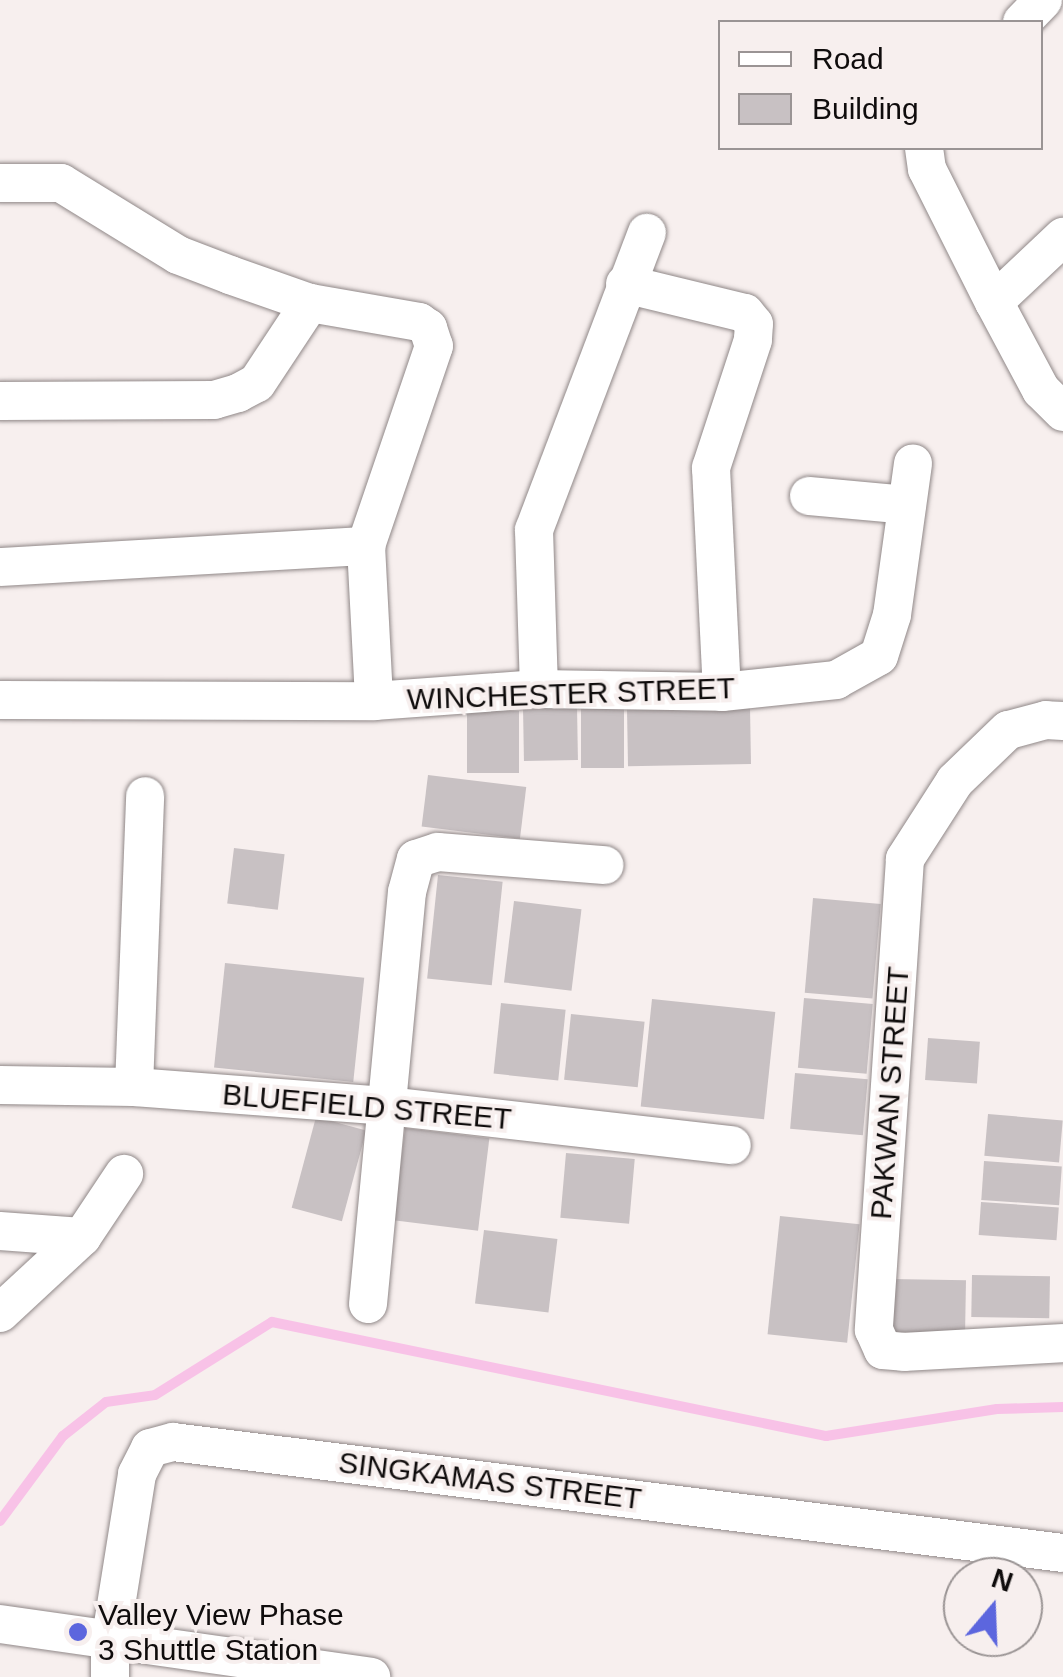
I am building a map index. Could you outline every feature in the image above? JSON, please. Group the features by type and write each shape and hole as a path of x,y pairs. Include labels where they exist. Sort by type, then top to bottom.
{"street":[{"path":"1024,20 1043,0"},
{"path":"924,150 927,170 994,302 1042,390 1063,412"},
{"path":"0,182 61,183 178,254 310,303 419,322 433,336 434,346 366,546 374,700"},
{"path":"538,689 534,530 647,233"},
{"path":"994,302 1063,236"},
{"path":"625,284 745,313 754,324 753,340 711,468 722,692"},
{"path":"0,400 214,400 238,394 257,383 310,303"},
{"name":"WINCHESTER STREET","path":"0,700 374,700 538,689 722,692 836,680 879,656 892,615 913,463"},
{"path":"809,496 907,505"},
{"path":"0,567 366,546"},
{"name":"PAKWAN STREET","path":"1055,721 1008,730 955,782 905,859 874,1330 883,1350 904,1352 1063,1343"},
{"path":"134,1087 145,796"},
{"path":"368,1304 407,892 416,859 438,852 604,865"},
{"name":"BLUEFIELD STREET","path":"0,1085 134,1087 388,1106 732,1145"},
{"path":"0,1312 82,1237 124,1174"},
{"path":"0,1231 82,1237"},
{"name":"SINGKAMAS STREET","path":"110,1660 137,1474 150,1448 173,1442 1063,1552"},
{"path":"0,1624 110,1660 371,1677"}],"building":[{"path":"577,706 578,760 524,761 523,707"},
{"path":"581,707 624,707 624,768 581,768"},
{"path":"750,707 751,764 628,766 627,709"},
{"path":"467,711 519,711 519,773 467,773"},
{"path":"428,775 526,787 520,839 422,827"},
{"path":"234,848 285,854 278,910 227,904"},
{"path":"438,875 503,882 492,985 427,978"},
{"path":"813,898 881,904 872,999 805,993"},
{"path":"514,901 581,909 571,991 504,982"},
{"path":"225,963 364,978 353,1082 214,1067"},
{"path":"804,998 873,1004 867,1074 798,1068"},
{"path":"652,999 775,1012 764,1119 641,1106"},
{"path":"501,1003 566,1010 558,1080 494,1074"},
{"path":"571,1014 645,1022 638,1087 564,1080"},
{"path":"928,1038 980,1042 977,1084 925,1080"},
{"path":"795,1073 868,1079 863,1135 790,1129"},
{"path":"988,1114 1063,1121 1059,1162 984,1156"},
{"path":"316,1117 366,1130 342,1221 292,1208"},
{"path":"405,1128 489,1138 478,1231 394,1220"},
{"path":"566,1153 635,1159 629,1224 560,1218"},
{"path":"984,1161 1062,1166 1059,1205 981,1200"},
{"path":"981,1202 1059,1207 1057,1240 979,1235"},
{"path":"780,1216 860,1224 847,1343 768,1334"},
{"path":"484,1230 557,1239 548,1312 475,1303"},
{"path":"972,1275 1050,1276 1049,1318 971,1317"},
{"path":"892,1279 966,1280 965,1333 891,1332"}],"waterway":[{"path":"0,1521 63,1436 106,1402 155,1395 272,1322 826,1436 997,1409 1063,1407"}],"place":[{"name":"Valley View Phase 3 Shuttle Station","path":"78,1632"}]}
